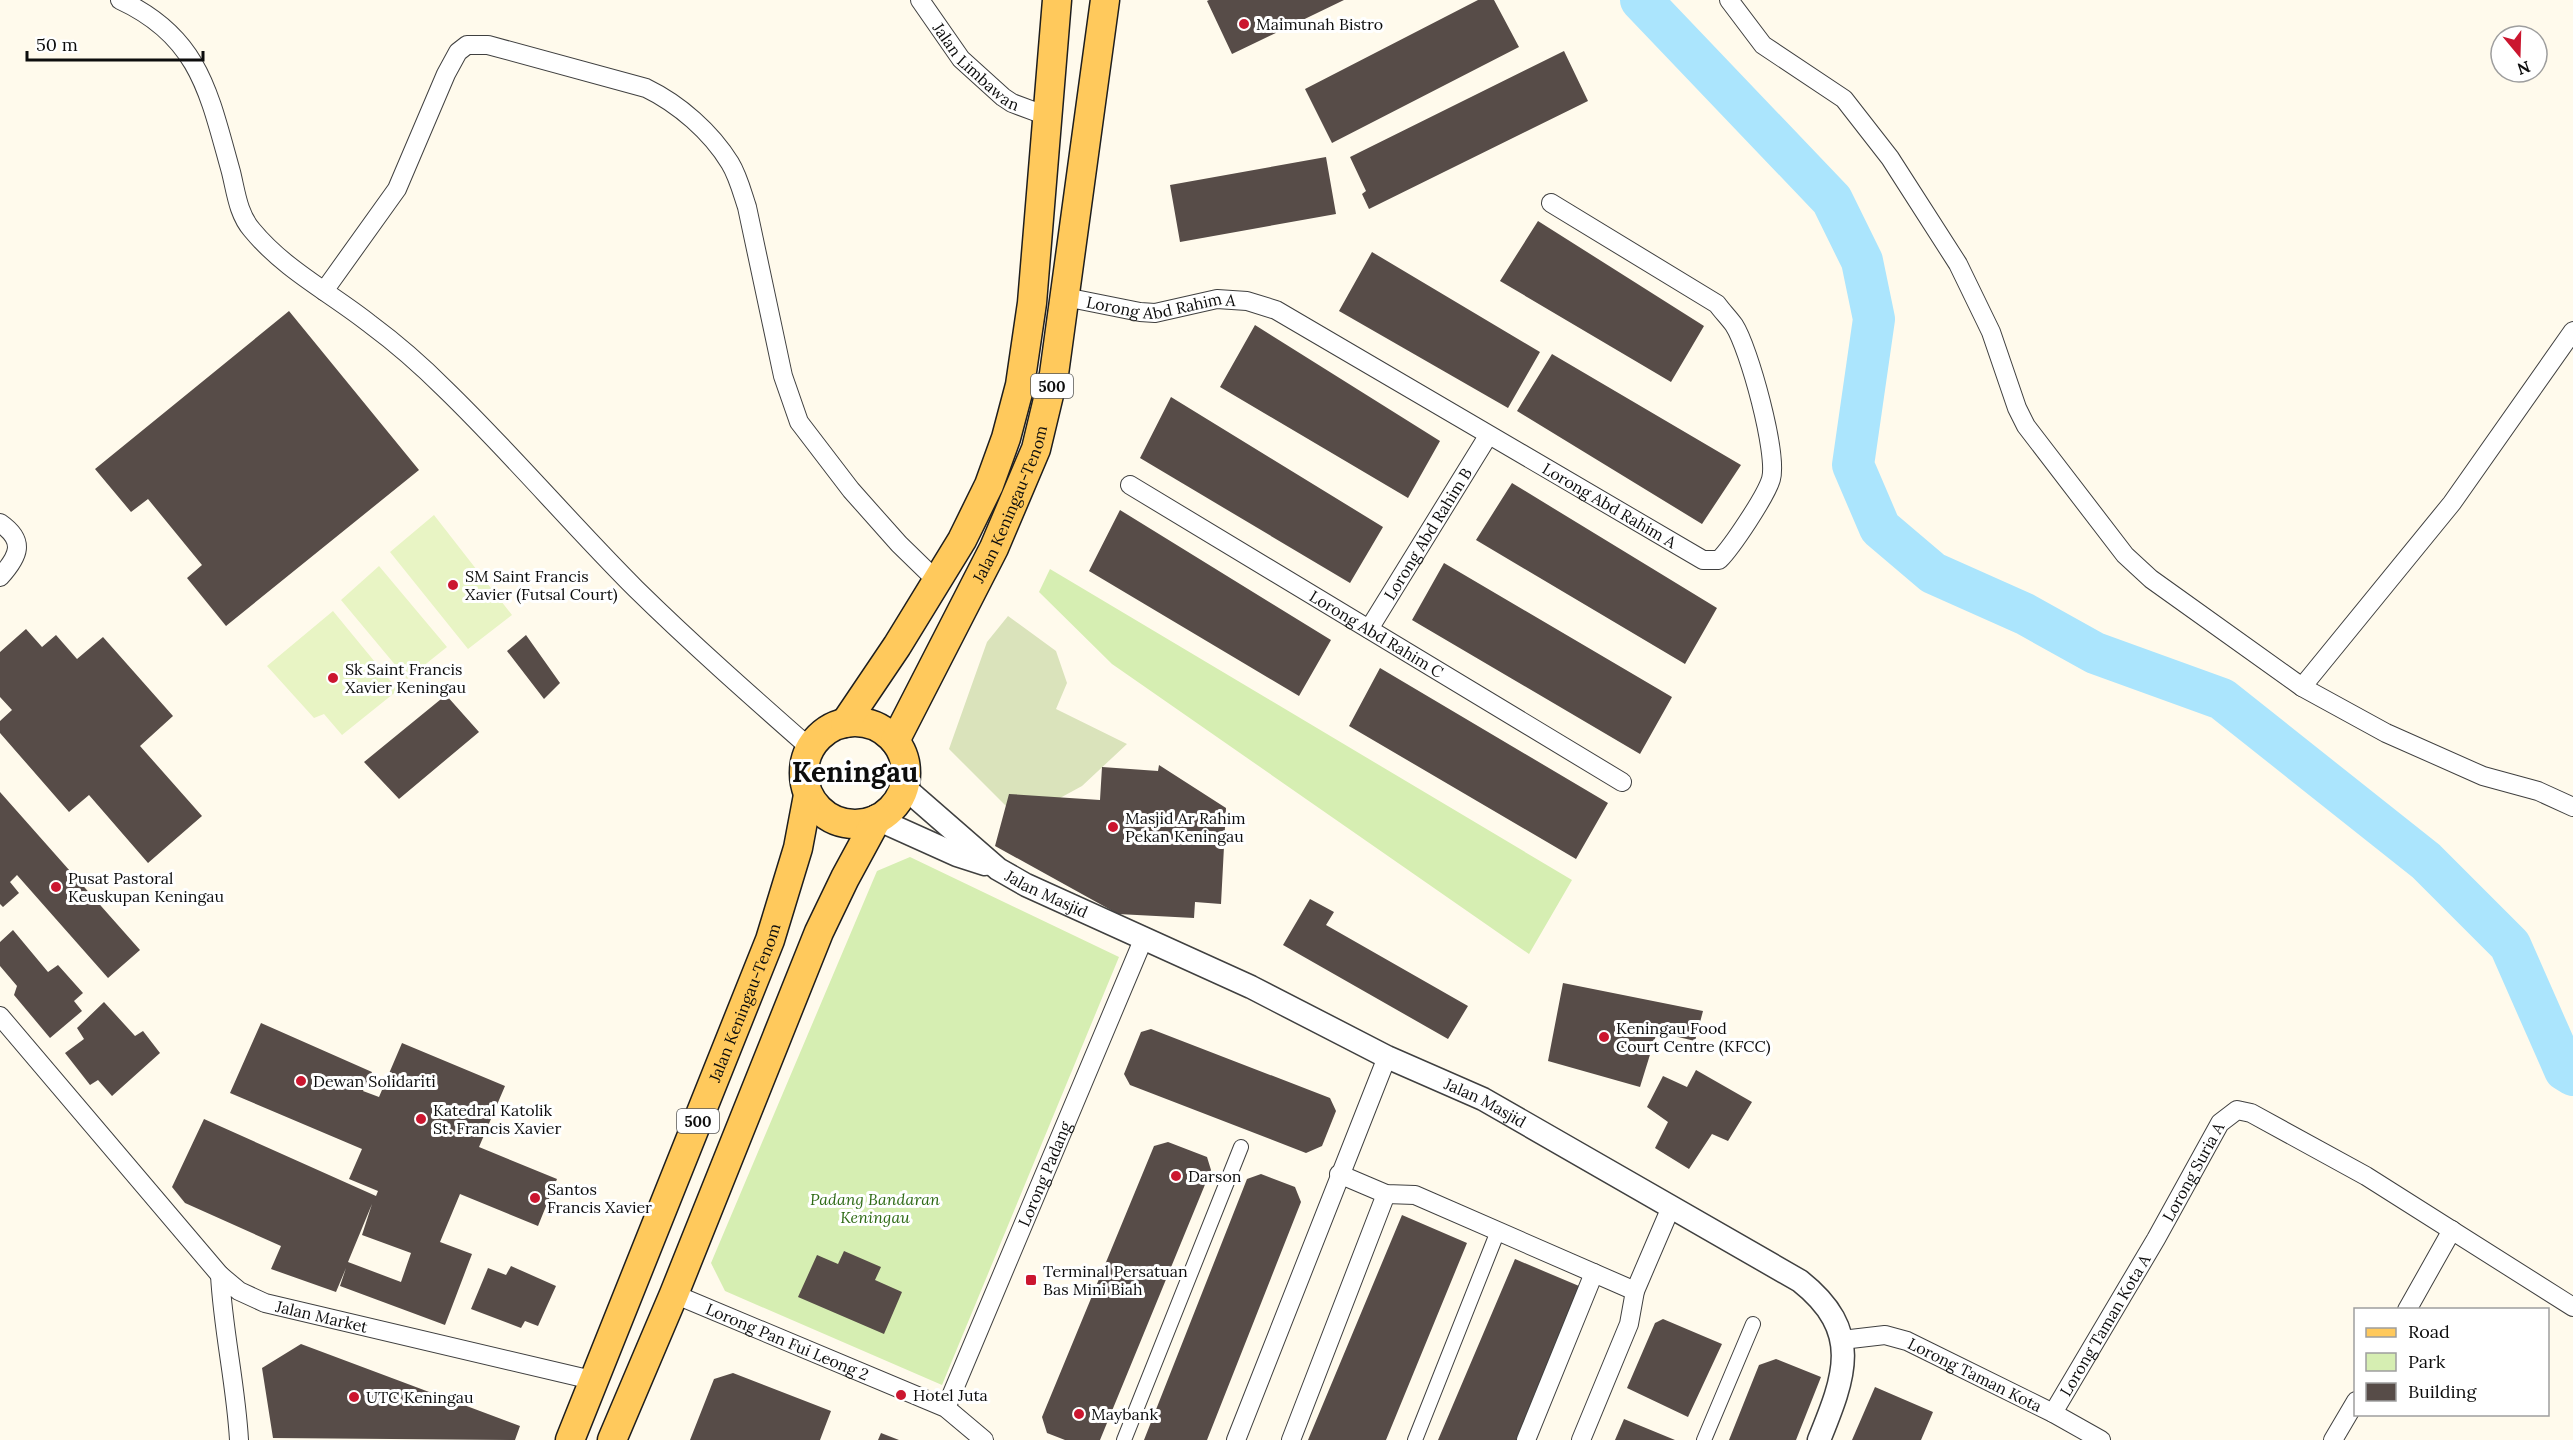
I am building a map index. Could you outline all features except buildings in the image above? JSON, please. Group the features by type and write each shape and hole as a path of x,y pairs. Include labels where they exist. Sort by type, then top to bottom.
{"main road":[{"name":"Jalan Keningau-Tenom","path":"844,723 897,646 963,540 989,485 1006,438 1020,385 1032,303 1057,0"},
{"name":"Jalan Keningau-Tenom","path":"895,741 994,548 1036,449 1054,374 1105,0"},
{"path":"844,723 859,722 873,725 885,731 895,741 906,763 904,788"},
{"name":"500","path":"808,795 803,779 804,763 810,748 825,732 844,723"},
{"name":"500","path":"612,1440 674,1294 819,932 877,819 889,812 899,801 904,788"},
{"name":"Jalan Keningau-Tenom","path":"570,1440 592,1380 770,940 798,848 808,795"},
{"path":"808,795 817,808 830,819 853,824 877,819"}],"street":[{"path":"120,0 146,12 171,31 189,56 215,115 239,207 250,228 276,256 370,323 445,388 637,590 810,748"},
{"name":"Jalan Limbawan","path":"920,0 961,58 1003,97 1012,104 1047,116"},
{"path":"1729,0 1763,45 1844,99 1877,140 1958,264 1991,332 2017,408 2026,426 2125,555 2151,579 2302,687 2386,733 2474,772 2538,791 2573,807"},
{"path":"324,291 396,189 446,74 458,51 467,45 488,45 614,79 656,93 666,98 707,133 730,163 738,181 747,207 787,390 799,422 851,490 899,544 936,580"},
{"name":"Lorong Abd Rahim A","path":"1065,297 1155,313 1217,299 1247,301 1276,310 1703,560 1719,560 1731,548 1771,480 1773,455 1748,355 1735,326 1717,304 1551,203"},
{"path":"2302,687 2452,503 2573,331"},
{"name":"Lorong Abd Rahim B","path":"1369,629 1488,436"},
{"name":"Lorong Abd Rahim C","path":"1130,485 1622,782"},
{"path":"0,523 17,539 18,550 10,566 0,577"},
{"path":"904,788 998,869"},
{"path":"877,819 957,855 998,869"},
{"name":"Jalan Masjid","path":"998,869 1026,885 1143,940 1251,987 1387,1057 1483,1100 1800,1281 1821,1297 1832,1315 1842,1340 1844,1363 1839,1390 1819,1440"},
{"name":"Lorong Padang","path":"946,1408 1143,940"},
{"name":"Jalan Market","path":"0,1016 220,1275 239,1291 265,1303 592,1380"},
{"path":"1236,1440 1387,1057"},
{"name":"Lorong Suria A","path":"2156,1239 2220,1123 2237,1110 2251,1113 2366,1176 2452,1230"},
{"path":"1124,1440 1241,1147"},
{"path":"1339,1174 1386,1194 1415,1195 1635,1291"},
{"path":"1291,1440 1386,1194"},
{"path":"1581,1440 1629,1324 1635,1291 1671,1207"},
{"path":"2408,1308 2452,1230 2573,1307"},
{"path":"1415,1440 1498,1231"},
{"name":"Lorong Taman Kota A","path":"2053,1413 2156,1239"},
{"path":"1526,1440 1594,1273"},
{"path":"220,1275 223,1319 238,1409 239,1440"},
{"name":"Lorong Pan Fui Leong 2","path":"674,1294 946,1408 984,1440"},
{"path":"1704,1440 1753,1324"},
{"name":"Lorong Taman Kota","path":"1842,1340 1885,1335 1907,1341 2053,1413 2101,1440"},
{"path":"2333,1440 2354,1403"}],"green space":[{"name":"SM Saint Francis Xavier (Futsal Court)","path":"434,515 512,615 468,649 390,552"},
{"path":"379,566 447,647 407,679 341,600"},
{"path":"1050,569 1572,880 1529,954 1112,664 1039,592"},
{"name":"Sk Saint Francis Xavier Keningau","path":"333,611 398,690 342,735 324,714 314,718 267,666"},
{"path":"1008,616 1056,651 1067,683 1056,709 1127,744 1082,786 1060,798 1006,806 949,749 987,642"},
{"name":"Padang Bandaran Keningau","path":"910,857 1119,957 942,1385 725,1291 711,1263 877,871"}],"waterway":[{"path":"1641,0 1832,200 1862,261 1874,319 1853,465 1880,528 1933,573 2025,614 2095,653 2222,699 2426,861 2510,945 2565,1070 2573,1075"}],"place":[{"name":"Maimunah Bistro","path":"1244,24"},
{"name":"SM Saint Francis Xavier (Futsal Court)","path":"453,585"},
{"name":"Sk Saint Francis Xavier Keningau","path":"333,678"},
{"name":"Masjid Ar Rahim Pekan Keningau","path":"1113,827"},
{"name":"Pusat Pastoral Keuskupan Keningau","path":"56,887"},
{"name":"Keningau Food Court Centre (KFCC)","path":"1604,1037"},
{"name":"Dewan Solidariti","path":"301,1081"},
{"name":"Katedral Katolik St. Francis Xavier","path":"421,1119"},
{"name":"Darson","path":"1176,1176"},
{"name":"Santos Francis Xavier","path":"535,1198"},
{"name":"Terminal Persatuan Bas Mini Biah","path":"1031,1280"},
{"name":"Hotel Juta","path":"901,1395"},
{"name":"UTC Keningau","path":"354,1397"},
{"name":"Maybank","path":"1079,1414"}],"district":[{"name":"Keningau","path":"855,772"}]}
